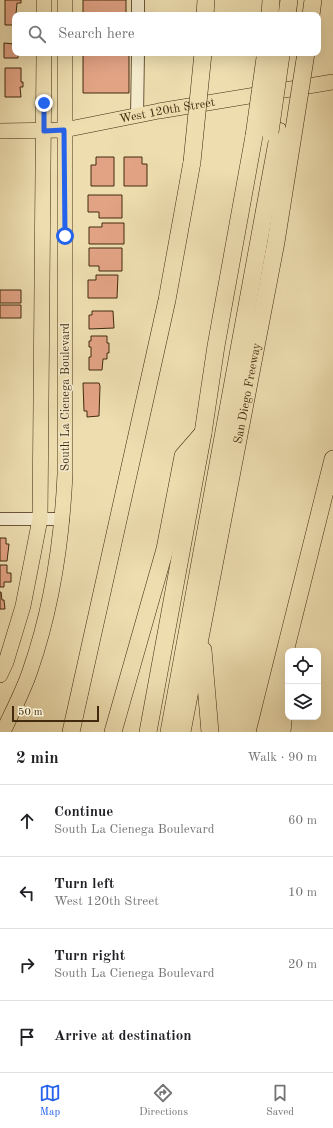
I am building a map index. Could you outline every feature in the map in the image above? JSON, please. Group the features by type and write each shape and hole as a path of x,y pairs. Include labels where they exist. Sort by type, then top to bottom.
{"highway":[{"path":"205,12 206,0"},
{"path":"270,12 272,0"},
{"path":"287,12 289,0"},
{"path":"295,12 297,0"},
{"path":"312,12 314,0"},
{"path":"71,732 167,300 192,162 203,56"},
{"path":"169,732 274,132 279,56"},
{"name":"San Diego Freeway","path":"182,732 276,242 274,132 279,56"},
{"name":"San Diego Freeway","path":"148,732 203,433 216,346 274,132 305,56"},
{"path":"177,574 195,552 274,132"},
{"path":"113,732 165,549 183,456 203,433"},
{"path":"265,732 333,458"},
{"path":"201,628 210,732"},
{"path":"289,648 291,628"},
{"path":"282,732 286,684"}],"main road":[{"path":"44,0 44,12"},
{"path":"65,0 65,12"},
{"name":"South La Cienega Boulevard","path":"0,675 6,662 23,606 40,519 44,56"},
{"name":"South La Cienega Boulevard","path":"3,732 30,671 47,613 63,519 65,474 65,56"},
{"name":"West 120th Street","path":"0,131 64,130 137,115 333,82"}],"street":[{"path":"138,0 138,12"},
{"path":"137,115 138,56"},
{"path":"0,519 63,519"}],"building":[{"path":"5,0 21,0 21,3 17,3 16,12 12,12 12,25 5,25"},
{"path":"83,0 126,0 126,12 83,12"},
{"path":"4,43 12,44 12,56 18,56 18,58 4,58"},
{"path":"83,56 129,56 129,93 83,93"},
{"path":"5,68 21,68 21,82 23,82 23,87 20,87 21,97 5,97"},
{"path":"96,157 114,157 114,186 91,186 91,165 96,165"},
{"path":"124,157 142,157 142,164 147,164 147,186 124,186"},
{"path":"88,195 122,195 122,218 99,218 99,212 88,212"},
{"path":"102,223 124,223 124,244 89,244 89,227 102,227"},
{"path":"89,248 122,248 122,271 99,271 99,266 89,266"},
{"path":"96,275 118,275 117,298 88,298 88,280 96,280"},
{"path":"0,290 21,290 21,303 0,303"},
{"path":"0,305 21,305 21,318 0,318"},
{"path":"92,311 113,311 114,328 89,329 89,315 92,315"},
{"path":"91,336 107,336 109,353 107,353 107,359 103,359 102,370 89,370 91,347 89,347 89,341 91,341"},
{"path":"83,383 99,383 99,416 87,417 87,411 84,411"},
{"path":"0,538 6,538 6,544 9,544 7,561 0,561"},
{"path":"0,565 7,565 7,573 11,573 11,582 4,582 4,587 0,587"},
{"path":"0,592 2,600 4,600 5,609 0,609"}],"route":[{"path":"44,103 44,131 64,130 65,236"}]}
